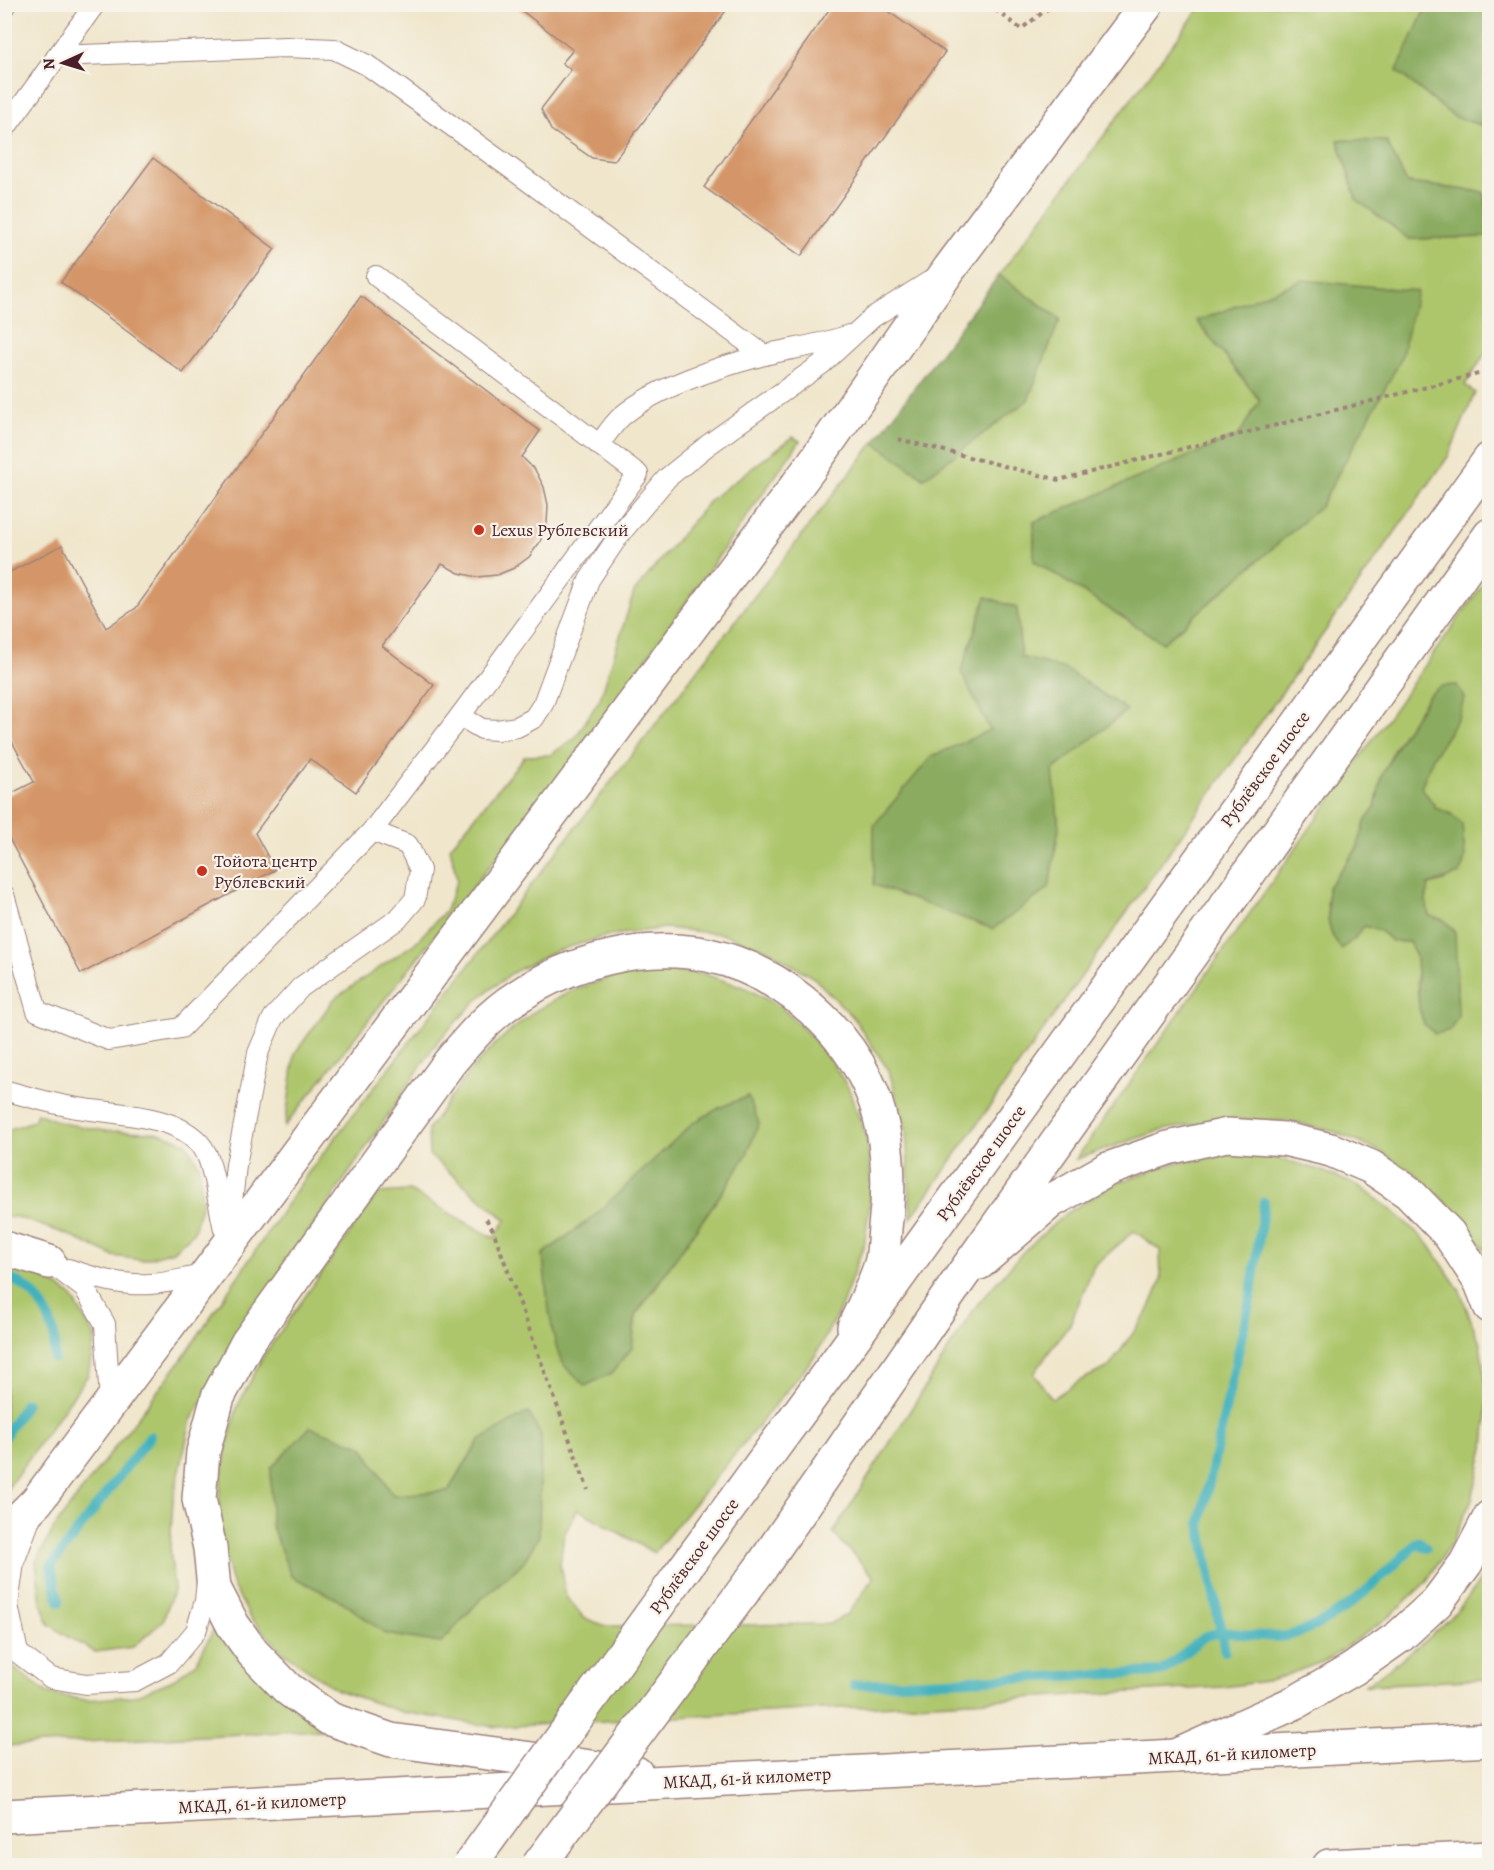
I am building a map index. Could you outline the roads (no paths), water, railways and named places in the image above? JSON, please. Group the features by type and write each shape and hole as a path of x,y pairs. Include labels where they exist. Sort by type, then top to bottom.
{"main road":[{"path":"4,1534 37,1501 810,468 950,268 1147,4"},
{"name":"Рублёвское шоссе","path":"469,1866 1490,459"},
{"path":"538,1866 760,1569 961,1277 1490,535"},
{"path":"697,1780 391,1740 330,1719 288,1689 253,1653 232,1625 214,1588 210,1548 199,1499 203,1452 218,1397 247,1343 448,1063 481,1027 517,997 562,972 614,956 664,951 708,955 756,972 802,1000 838,1035 867,1081 885,1134 889,1192 882,1260 843,1353"},
{"path":"961,1277 1051,1201 1108,1169 1168,1148 1227,1136 1284,1139 1331,1150 1371,1167 1408,1192 1449,1234 1481,1283 1490,1306"},
{"path":"4,1248 49,1262"},
{"path":"1173,1757 1296,1702 1353,1669 1400,1636 1443,1595 1466,1563 1490,1517"},
{"name":"МКАД, 61-й километр","path":"4,1816 1490,1740"},
{"path":"1329,1866 1490,1858"}],"lane":[{"path":"4,130 95,4"},
{"path":"57,56 286,46 334,49 366,65 764,355"},
{"path":"460,716 482,729 497,730 517,727 534,718 543,704 589,580 619,534 667,478 708,445 823,363 873,317 950,268"},
{"path":"4,895 37,1011 109,1040 181,1028 372,831 460,716 638,474 376,276"},
{"path":"599,445 620,418 637,405 684,381 764,355 832,341 854,333"},
{"path":"227,1246 236,1164 258,1053 273,1018 301,987 398,919 415,899 420,870 408,845 372,831"},
{"path":"4,1090 69,1107 122,1113 165,1123 194,1136 206,1153 227,1246"},
{"path":"49,1262 90,1277 118,1282 151,1284 206,1274"},
{"path":"49,1262 85,1289 105,1324 110,1401"},
{"path":"37,1501 14,1562 8,1605 18,1653 51,1678 86,1684 135,1681 169,1663 196,1631 205,1601 210,1548"}],"waterway":[{"path":"854,1685 1161,1672 1205,1636 1221,1632 1200,1523 1251,1295 1264,1202"},
{"path":"4,1278 13,1280 30,1291 43,1308 54,1336 54,1359"},
{"path":"4,1437 26,1403"},
{"path":"59,1602 51,1566 150,1436"},
{"path":"1225,1651 1221,1632 1280,1637 1323,1622 1358,1598 1418,1542 1426,1548"}],"place":[{"name":"Lexus Рублевский","path":"479,530"},
{"name":"Тойота центр Рублевский","path":"202,871"}]}
